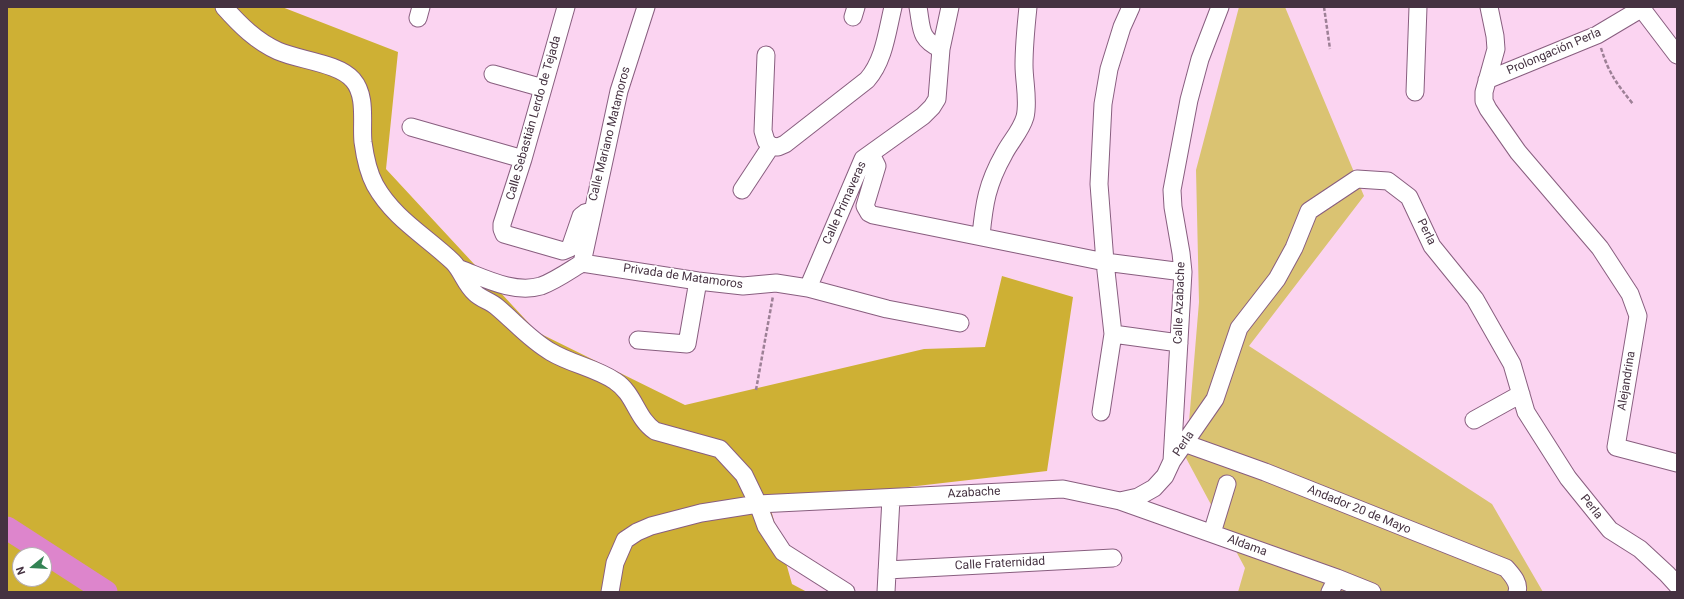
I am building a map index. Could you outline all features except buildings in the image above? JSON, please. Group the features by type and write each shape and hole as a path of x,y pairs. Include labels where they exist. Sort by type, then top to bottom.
{"street":[{"path":"224,7 248,32 264,44 280,52 332,68 346,74 354,80 359,90 361,102 363,141 367,165 375,185 391,208 416,233 460,268 492,281 513,287 527,288 541,286 582,263"},
{"name":"Calle Sebastián Lerdo de Tejada","path":"566,7 524,159 502,224 502,229 504,234 563,251 570,248 581,216 592,211"},
{"name":"Calle Mariano Matamoros","path":"582,263 619,91 646,7"},
{"path":"766,55 763,131 766,141 771,146 778,147 785,144 867,80 874,72 880,59 893,7"},
{"path":"918,7 923,34 926,40 930,44 941,49"},
{"name":"Calle Primaveras","path":"808,288 863,159 923,116 932,108 937,99 941,49 950,7"},
{"path":"980,236 984,201 991,180 1004,154 1021,127 1025,117 1024,46 1028,7"},
{"path":"1101,412 1113,334 1105,262 1099,184 1103,104 1109,69 1122,28 1131,7"},
{"name":"Calle Azabache","path":"1172,461 1183,272 1173,207 1172,190 1188,100 1200,59 1220,7"},
{"path":"1415,92 1418,7"},
{"path":"1487,80 1496,49 1490,7"},
{"name":"Prolongación Perla","path":"1487,80 1597,35 1643,8 1677,56"},
{"path":"493,74 543,88"},
{"name":"Alejandrina","path":"1487,80 1484,92 1484,101 1488,109 1518,152 1600,248 1630,294 1638,316 1616,447 1677,463"},
{"path":"411,127 524,159"},
{"path":"742,190 771,146"},
{"path":"868,156 876,163 877,166 865,206 869,213 873,215 1105,262 1183,272"},
{"name":"Perla","path":"1172,461 1215,399 1239,328 1277,279 1294,248 1310,211 1357,179 1388,181 1409,196 1432,246 1475,299 1512,364 1526,412 1568,478 1610,530 1640,549 1677,585"},
{"name":"Privada de Matamoros","path":"582,263 698,281 743,286 776,283 808,288 887,309 960,323"},
{"path":"460,268 469,286 476,294 495,306 533,340 551,352 614,380 624,388 631,397 647,426 655,431 720,449 744,475 758,504 766,526 783,552 846,592"},
{"path":"638,340 687,344 698,281"},
{"path":"1113,334 1179,343"},
{"path":"1474,420 1521,394"},
{"name":"Andador 20 de Mayo","path":"1184,443 1265,472 1506,568 1517,583 1517,592"},
{"name":"Azabache","path":"610,592 615,563 625,540 637,532 701,513 758,504 1063,489 1120,501 1138,497 1154,488 1165,476 1172,461"},
{"path":"1212,533 1227,484"},
{"path":"886,592 891,498"},
{"name":"Aldama","path":"1120,501 1212,533 1333,585 1372,592"},
{"name":"Calle Fraternidad","path":"887,570 1112,558"}],"path":[{"path":"1324,7 1330,49"},
{"path":"1597,35 1609,72 1633,104"},
{"path":"756,390 776,283"}],"shaded area":[{"path":"7,7 282,7 398,52 386,169 537,332 685,405 924,349 985,347 1002,276 1073,297 1047,471 769,503 792,584 807,592 7,592"},
{"path":"1239,7 1285,7 1364,196 1249,346 1492,504 1543,592 1238,592 1245,568 1186,458 1199,302 1196,170"}],"waterway":[{"path":"7,528 106,592"}]}
